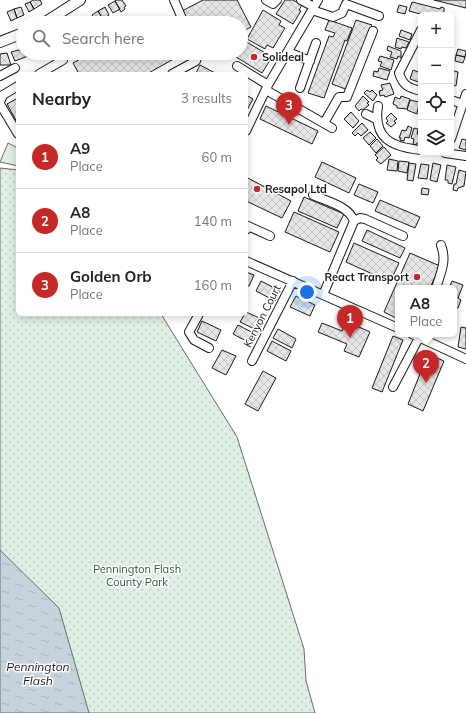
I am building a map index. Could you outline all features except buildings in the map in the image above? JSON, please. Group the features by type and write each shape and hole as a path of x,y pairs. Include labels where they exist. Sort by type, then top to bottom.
{"main road":[{"path":"60,16 80,0"},
{"path":"0,42 16,36"}],"street":[{"path":"174,0 181,16"},
{"path":"266,0 273,4 277,0"},
{"path":"301,0 315,6 333,17 342,12 346,4 379,16"},
{"path":"248,127 267,88 315,6"},
{"path":"324,123 339,97 347,97 373,31"},
{"path":"418,32 399,73 402,82 410,88 418,91"},
{"path":"300,88 316,43"},
{"path":"288,52 310,62"},
{"path":"42,72 63,60"},
{"path":"176,72 196,60"},
{"path":"237,66 245,72"},
{"path":"0,76 15,68"},
{"path":"248,74 267,88 332,128"},
{"path":"16,87 3,95 0,103 16,131"},
{"path":"454,130 466,94"},
{"path":"454,101 463,104"},
{"path":"378,106 376,119 382,132 389,141 401,148 418,150"},
{"path":"366,114 376,119"},
{"path":"454,154 466,156"},
{"path":"313,195 347,210 352,215 354,221"},
{"path":"323,294 354,221 360,218 365,219 403,236"},
{"path":"248,227 270,236"},
{"path":"437,285 445,264 445,254 441,245"},
{"path":"248,262 395,327"},
{"name":"Kenyon Court","path":"252,361 293,281"},
{"path":"198,316 189,332 194,340 209,348"},
{"path":"393,387 419,337"},
{"path":"422,337 466,359"}],"green space":[{"path":"8,143 16,147 16,166 0,162"},
{"name":"Pennington Flash County Park","path":"0,168 16,170 16,316 162,316 237,437 304,649 306,681 315,713 0,713"}],"water":[{"name":"Pennington Flash","path":"0,550 59,608 89,713 0,713"}],"place":[{"name":"Solideal","path":"254,57"},
{"name":"Golden Orb","path":"289,125"},
{"name":"Resapol Ltd","path":"257,189"},
{"name":"React Transport","path":"417,277"},
{"name":"A9","path":"350,338"},
{"name":"A8","path":"426,383"}]}
